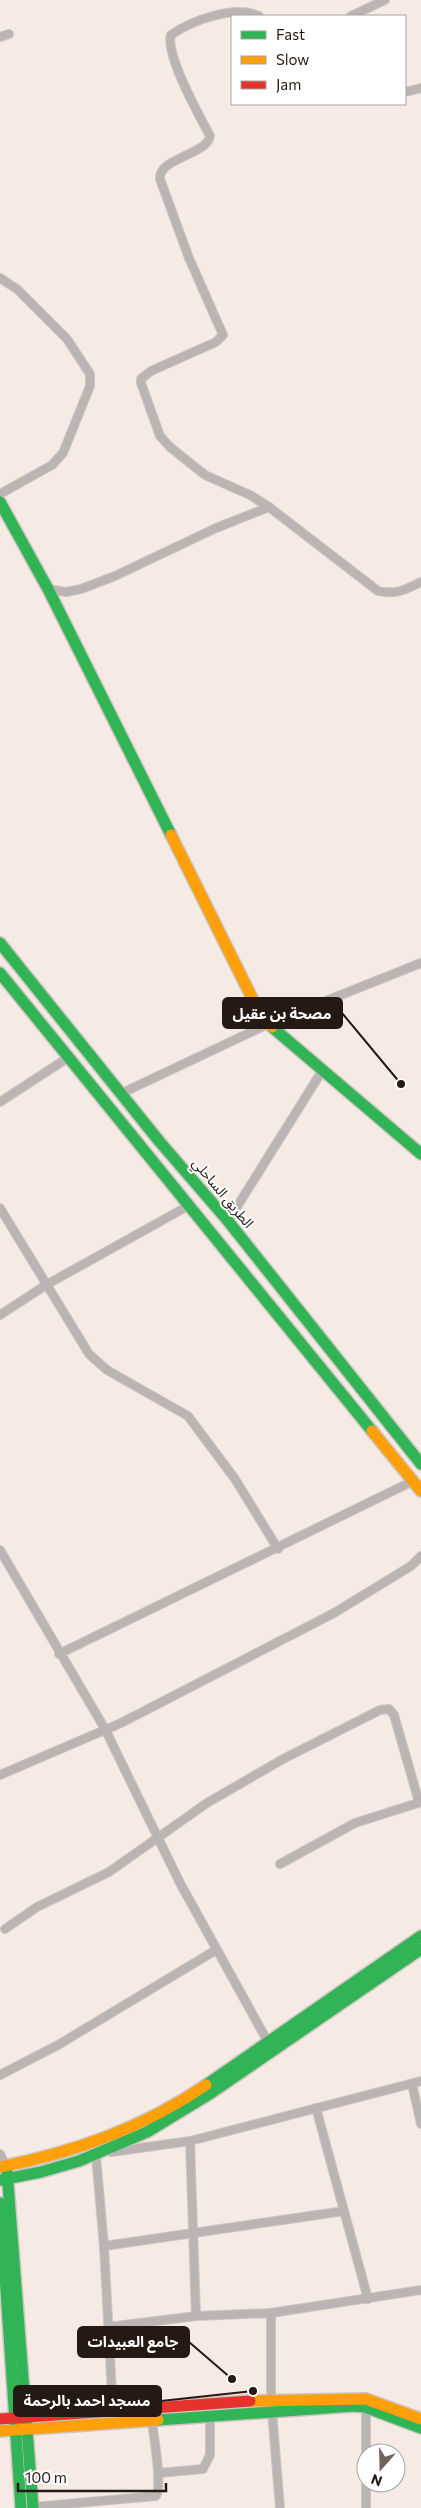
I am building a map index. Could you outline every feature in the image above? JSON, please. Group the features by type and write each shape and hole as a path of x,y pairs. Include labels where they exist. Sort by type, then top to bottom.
{"main road":[{"path":"0,502 48,589 249,994 268,1024 421,1154"},
{"name":"الطريق الساحلي","path":"0,943 120,1094 228,1221 421,1464"},
{"path":"0,973 421,1491"},
{"path":"29,2508 27,2423 3,2167 51,2157 94,2145 151,2120 178,2104 421,1936"},
{"path":"4,2179 101,2154 188,2110 421,1949"},
{"path":"0,2203 3,2304 15,2430 29,2508"},
{"path":"366,2403 421,2428"},
{"path":"0,2431 15,2430 27,2423 113,2412 272,2405 366,2403 421,2419"},
{"path":"0,2419 14,2418 27,2423 152,2420 210,2415 272,2405"}],"street":[{"path":"353,15 385,0"},
{"path":"254,15 241,12 209,17 171,35 170,46 188,95 210,136 206,144 164,168 160,179 189,258 223,335 216,342 151,371 141,379 141,383 160,436 170,447 205,475 250,495 269,507 378,591 389,594 400,592 421,582"},
{"path":"0,37 9,34"},
{"path":"406,92 421,88"},
{"path":"0,278 17,289 67,339 90,374 90,386 63,453 52,465 0,494"},
{"path":"48,589 66,592 82,589 115,576 216,528 269,507"},
{"path":"120,1094 268,1024 421,963"},
{"path":"0,1102 69,1057"},
{"path":"228,1221 322,1071"},
{"path":"0,1315 46,1285 188,1206"},
{"path":"0,1208 89,1354 107,1370 188,1416 235,1479 278,1549"},
{"path":"59,1654 278,1549 413,1481"},
{"path":"0,1550 3,1560 105,1729 216,1950 268,2042"},
{"path":"0,1775 105,1729 334,1613 411,1566 421,1556"},
{"path":"411,1566 421,1564"},
{"path":"5,1929 37,1907 109,1872 207,1803 283,1759 385,1709 392,1711 420,1802 356,1823 280,1864"},
{"path":"0,2075 58,2045 216,1950"},
{"path":"113,2412 101,2154 190,2141 421,2081"},
{"path":"412,2084 421,2124"},
{"path":"316,2108 368,2299"},
{"path":"190,2141 196,2316"},
{"path":"0,2154 3,2167"},
{"path":"104,2246 344,2211"},
{"path":"108,2326 196,2316 271,2313 421,2290"},
{"path":"271,2313 272,2405 280,2508"},
{"path":"366,2403 366,2508"},
{"path":"158,2473 204,2469 210,2455 210,2415"},
{"path":"29,2508 156,2496 158,2492 158,2473 152,2420"}],"traffic: fast":[{"path":"0,502 48,589 171,835"},
{"path":"0,943 159,1141 228,1221 421,1464"},
{"path":"0,973 372,1431"},
{"path":"272,1027 421,1154"},
{"path":"206,2085 421,1936"},
{"path":"0,2180 41,2172 79,2161 147,2132 211,2093 421,1949"},
{"path":"7,2171 33,2508"},
{"path":"0,2203 21,2508"},
{"path":"158,2420 354,2406 365,2407 421,2428"}],"traffic: slow":[{"path":"171,835 258,1010 272,1027"},
{"path":"372,1431 421,1491"},
{"path":"0,2167 55,2154 108,2136 158,2114 206,2085"},
{"path":"250,2401 366,2399 421,2419"},
{"path":"0,2431 158,2420"}],"traffic: jam":[{"path":"0,2419 250,2401"}],"place":[{"name":"مصحة بن عقيل","path":"401,1084"},
{"name":"جامع العبيدات","path":"232,2379"},
{"name":"مسجد احمد بالرحمة","path":"253,2391"}]}
